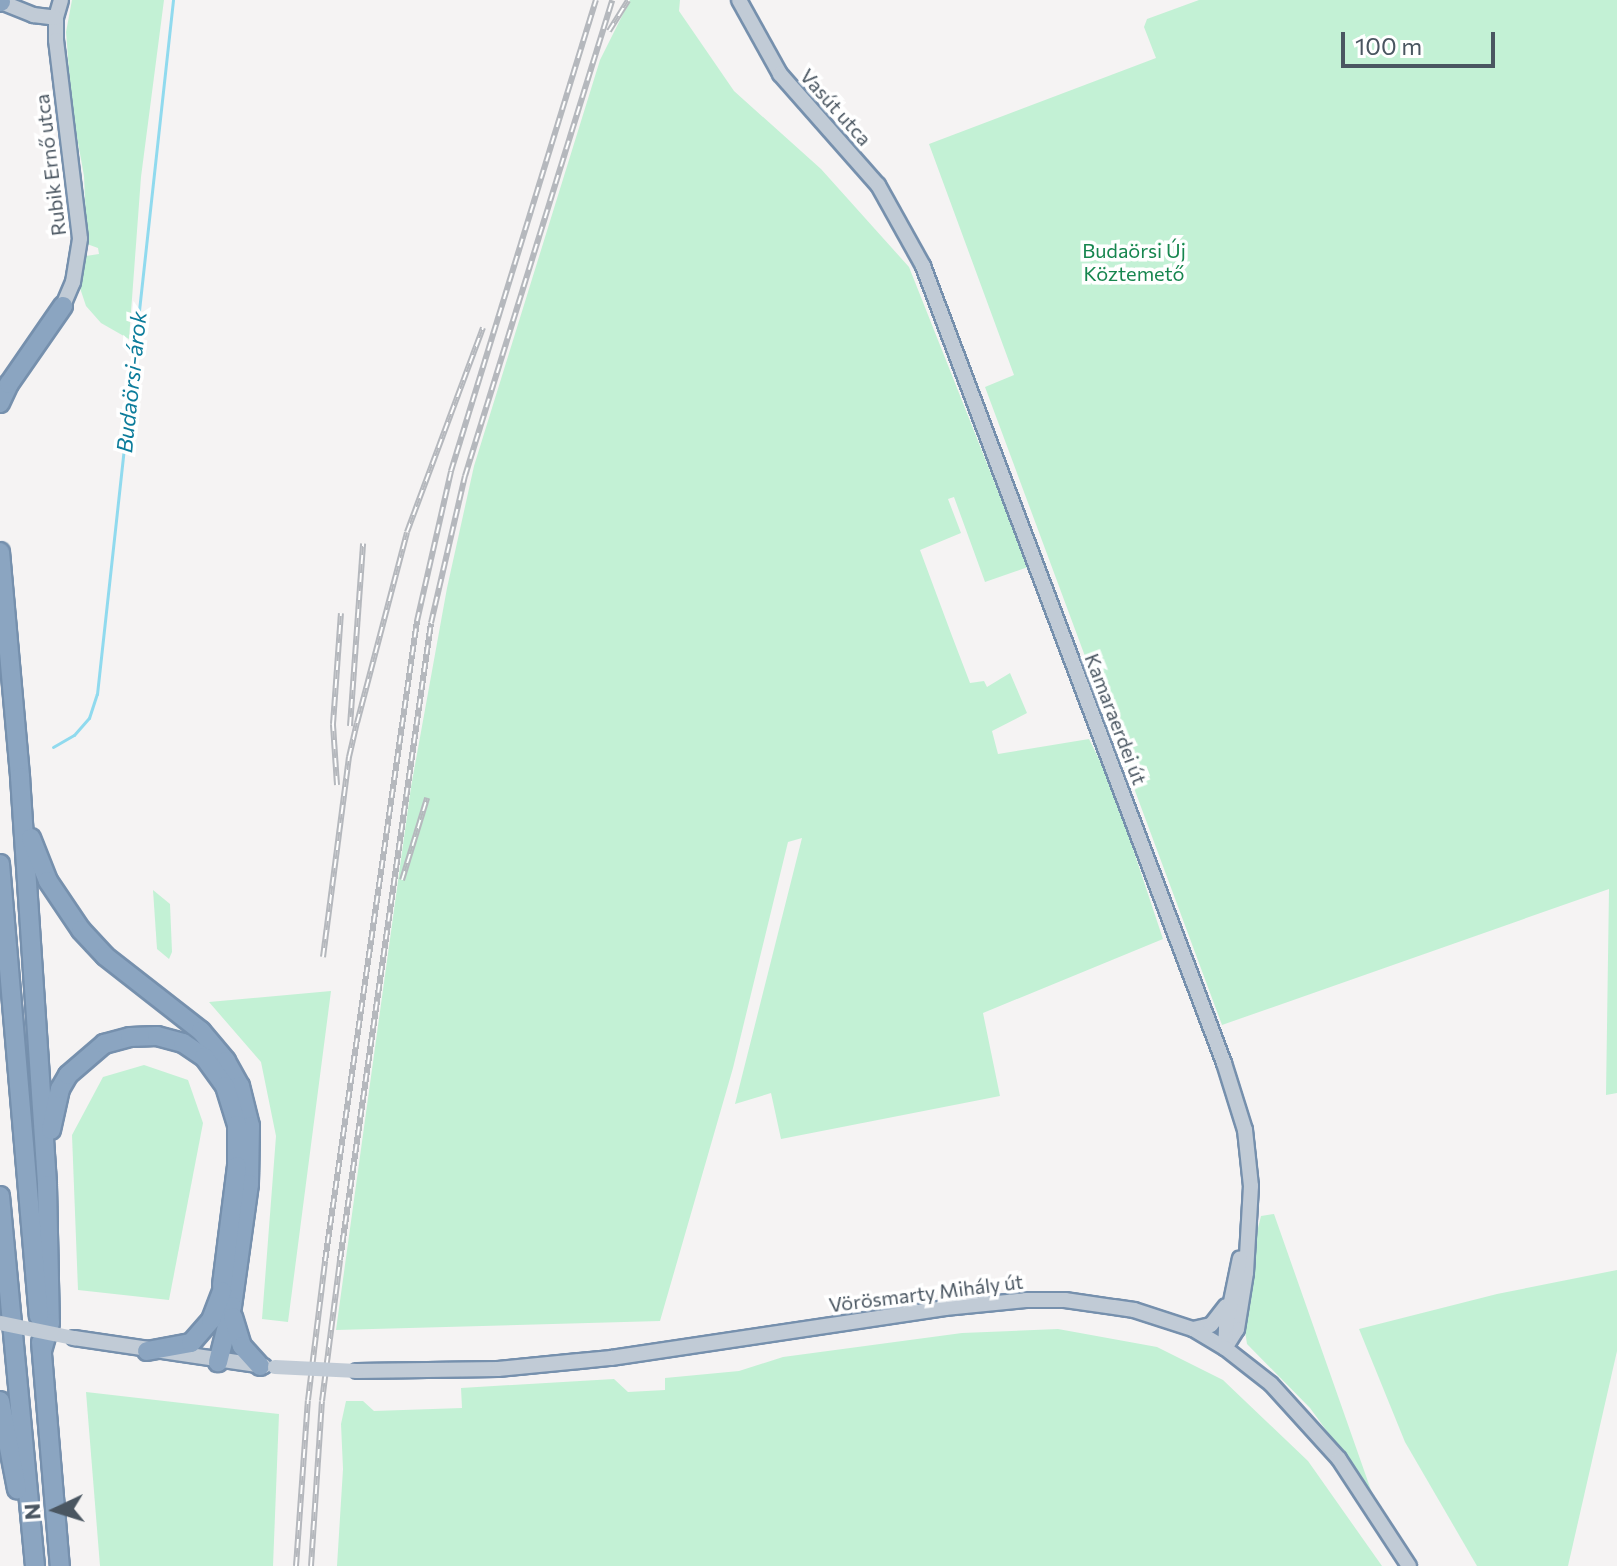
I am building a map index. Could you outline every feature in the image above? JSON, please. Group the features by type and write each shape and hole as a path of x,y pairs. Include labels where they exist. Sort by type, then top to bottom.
{"highway":[{"path":"0,403 9,384 63,306"},
{"path":"0,552 20,777 47,1185 50,1323 42,1351"},
{"path":"20,777 38,859 70,916 105,956 201,1031 226,1061 240,1086 250,1126 249,1184 218,1362"},
{"path":"0,864 60,1566"},
{"path":"47,1185 54,1109 60,1089 75,1066 104,1044 130,1037 171,1038 194,1050 219,1075 231,1100 237,1125 227,1299 237,1337 268,1367"},
{"path":"0,1196 34,1566"},
{"path":"147,1351 191,1343 227,1299"},
{"path":"0,1401 34,1566"}],"street":[{"name":"Rubik Ernő utca","path":"61,0 56,18 66,133 80,231 76,267 63,306"},
{"name":"Vasút utca","path":"739,0 767,56 878,185 909,237"},
{"path":"0,2 33,15 56,18"},
{"name":"Kamaraerdei út","path":"909,237 952,342 1224,1063 1248,1148 1249,1223 1246,1273 1237,1329 1225,1348"},
{"name":"Kamaraerdei út","path":"1225,1348 1231,1296 1249,1223"},
{"name":"Kamaraerdei út","path":"1193,1329 1218,1320 1231,1296"},
{"name":"Vörösmarty Mihály út","path":"0,1323 147,1351 268,1367 357,1371 498,1369 661,1351 945,1308 1026,1300 1108,1306 1193,1329 1225,1348 1281,1394 1339,1459 1409,1566"}],"green space":[{"path":"72,0 164,0 141,177 129,339 101,323 86,306 80,288 86,256 99,254 98,248 87,244 84,176 72,109 66,32"},
{"path":"630,0 680,0 679,11 734,91 821,169 909,267 1028,567 985,582 954,497 948,499 961,533 920,550 952,636 970,683 984,681 987,687 1010,673 1027,713 992,731 998,754 1089,739 1111,783 1163,939 983,1013 1000,1096 781,1139 771,1093 735,1104 802,838 788,842 733,1068 660,1321 336,1330 411,787 447,588 474,466 600,60"},
{"name":"Budaörsi Új Köztemető","path":"1199,0 1617,0 1617,1093 1606,1095 1609,889 1222,1025 985,387 1014,375 929,144 1156,58 1144,27 1147,19"},
{"path":"153,890 170,904 172,952 169,959 157,949"},
{"path":"331,991 288,1322 262,1319 276,1136 261,1062 209,1002"},
{"path":"144,1065 188,1080 203,1123 169,1300 78,1290 72,1135 103,1077"},
{"path":"1274,1214 1372,1493 1310,1408 1247,1344 1245,1331 1258,1228 1261,1216"},
{"path":"1617,1270 1617,1351 1568,1566 1477,1566 1405,1442 1359,1329 1497,1294"},
{"path":"1058,1329 1157,1347 1223,1380 1308,1461 1382,1566 337,1566 343,1469 341,1424 346,1401 363,1401 374,1411 462,1408 461,1388 614,1379 628,1392 665,1390 665,1378 739,1371 783,1357 962,1333"},
{"path":"86,1392 279,1414 273,1566 100,1566"}],"waterway":[{"name":"Budaörsi-árok","path":"53,747 74,735 89,718 97,694 173,0"}],"railway":[{"path":"296,1566 308,1400 325,1261 417,621 451,471 596,0"},
{"path":"311,1566 322,1401 431,623 465,476 612,0"},
{"path":"609,31 628,0"},
{"path":"323,957 349,757 357,723 407,532 483,328"},
{"path":"350,726 363,543"},
{"path":"337,785 333,724 341,613"},
{"path":"402,880 427,798"}]}
